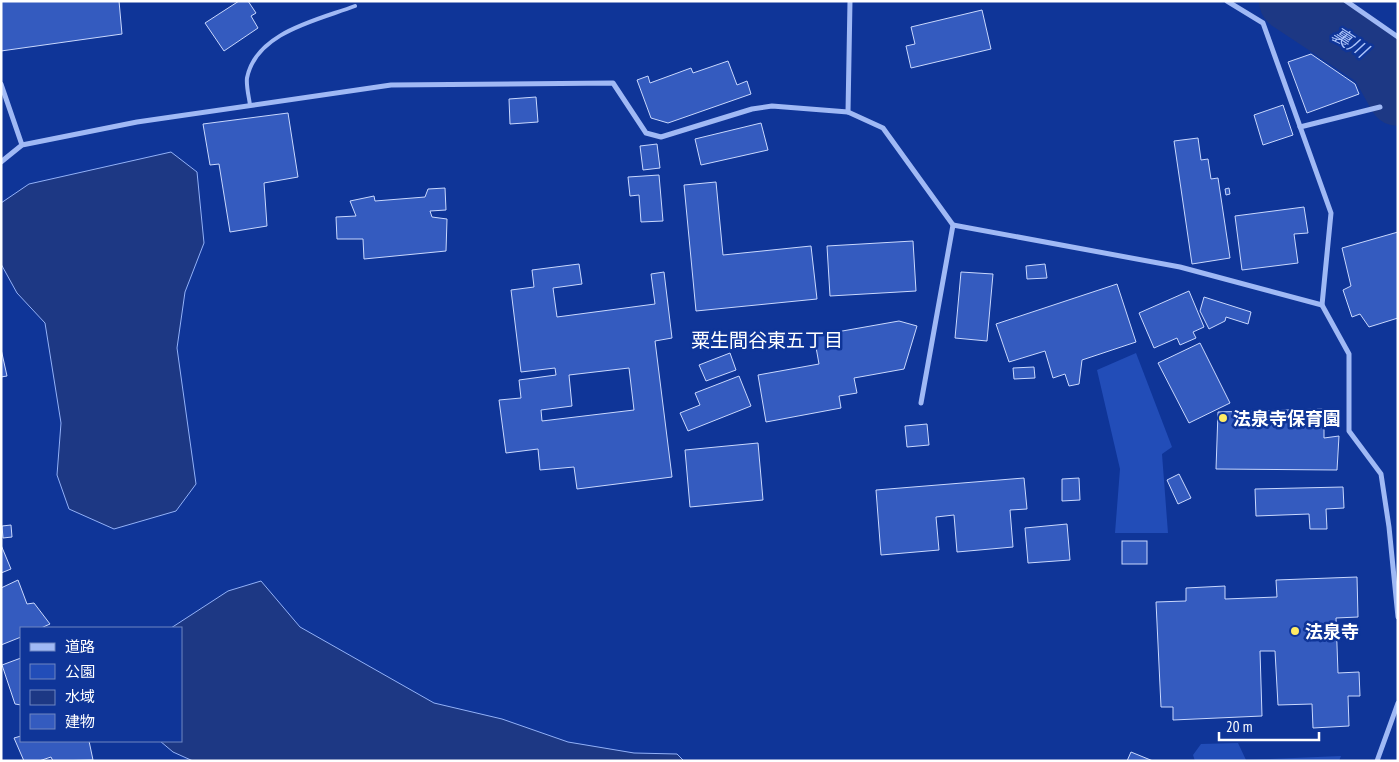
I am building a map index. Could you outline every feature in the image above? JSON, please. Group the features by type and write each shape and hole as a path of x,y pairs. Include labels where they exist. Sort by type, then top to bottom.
{"street":[{"path":"848,112 850,1"},
{"path":"1227,1 1263,23 1331,213 1322,305 1349,354 1349,431 1381,474 1390,527 1398,617"},
{"path":"1346,1 1398,37"},
{"path":"1,162 22,145 136,122 392,85 613,82 646,133 661,137 752,109 772,106 848,112 883,128 953,225 1180,267 1322,305"},
{"path":"1,84 22,145"},
{"path":"1300,127 1380,107"},
{"path":"921,403 953,225"},
{"path":"1390,527 1398,528"},
{"path":"1377,761 1398,703"}],"lane":[{"path":"250,105 247,79 256,55 284,33 356,6"}],"green space":[{"path":"1136,353 1172,447 1162,454 1168,533 1115,533 1120,469 1097,370"},
{"path":"1238,743 1246,760 1341,756 1339,761 1195,761 1193,755 1201,744"}],"water":[{"path":"171,152 197,172 204,243 185,292 177,348 196,484 176,511 114,529 69,509 57,475 61,423 45,323 17,293 1,264 1,203 29,184"},
{"path":"261,581 300,627 434,703 502,719 568,742 634,753 677,754 684,761 193,761 173,752 161,742 182,742 182,627 173,627 228,591"}],"building":[{"path":"1,1 119,1 122,34 1,51"},
{"path":"239,1 248,1 256,13 251,16 258,28 224,51 205,23"},
{"path":"982,10 991,49 911,68 906,46 915,44 911,27"},
{"path":"1311,54 1355,84 1359,94 1307,113 1288,62"},
{"path":"728,61 737,85 747,81 751,94 668,123 651,118 637,80 648,76 650,83 691,68 693,73"},
{"path":"536,97 538,122 510,124 509,99"},
{"path":"1283,105 1293,135 1263,145 1254,115"},
{"path":"288,113 298,177 264,183 267,226 230,232 219,164 210,165 203,124"},
{"path":"761,123 768,150 701,165 695,139"},
{"path":"1198,138 1201,160 1208,159 1211,179 1218,178 1230,258 1192,264 1174,141"},
{"path":"657,144 660,168 643,170 640,146"},
{"path":"659,175 663,221 641,222 639,195 630,196 628,177"},
{"path":"716,182 723,255 811,246 817,299 696,311 684,185"},
{"path":"445,188 446,210 430,211 432,217 447,219 446,251 364,259 363,239 337,239 336,217 356,216 350,201 374,196 375,201 425,197 428,189"},
{"path":"1229,188 1230,194 1226,195 1225,189"},
{"path":"1304,207 1308,233 1294,234 1298,263 1242,270 1235,216"},
{"path":"1398,232 1398,318 1369,327 1360,314 1352,317 1343,290 1351,286 1342,248"},
{"path":"913,241 916,291 830,296 827,246"},
{"path":"579,264 582,284 553,288 557,317 655,304 651,274 664,272 672,338 655,341 672,477 577,489 574,467 540,470 538,449 506,453 499,400 521,398 519,380 556,375 555,368 521,372 511,290 534,287 532,270","holes":["629,368 634,410 542,421 541,410 572,406 569,375"]},
{"path":"1045,264 1047,278 1027,279 1026,266"},
{"path":"961,272 993,274 987,341 955,338"},
{"path":"1117,284 1136,342 1082,360 1079,384 1069,386 1065,374 1053,378 1045,351 1009,362 996,324"},
{"path":"1189,291 1204,327 1193,332 1196,338 1180,345 1177,338 1154,348 1139,313"},
{"path":"1204,297 1251,312 1248,324 1226,317 1225,321 1209,329 1200,311"},
{"path":"899,321 917,326 904,369 854,378 857,393 839,396 841,408 766,422 758,375 819,364 814,336"},
{"path":"1200,343 1230,403 1189,423 1158,363"},
{"path":"1,349 7,376 1,377"},
{"path":"730,353 736,370 706,381 699,365"},
{"path":"1034,367 1035,378 1014,379 1013,368"},
{"path":"739,376 751,406 688,431 680,413 700,405 695,393"},
{"path":"1324,409 1324,438 1339,436 1337,470 1216,469 1218,412"},
{"path":"927,424 929,445 907,447 905,426"},
{"path":"758,443 763,500 690,507 685,450"},
{"path":"1179,474 1191,498 1178,504 1167,480"},
{"path":"1024,478 1027,509 1010,510 1013,547 957,552 954,515 936,517 939,550 881,555 876,490"},
{"path":"1079,478 1080,500 1062,501 1062,479"},
{"path":"1343,487 1344,508 1326,509 1327,529 1310,529 1309,514 1256,516 1255,489"},
{"path":"1067,524 1070,560 1028,563 1025,528"},
{"path":"11,525 12,537 3,538 2,526"},
{"path":"1122,541 1147,541 1147,564 1122,564"},
{"path":"1,545 11,569 1,573"},
{"path":"1357,577 1358,617 1336,618 1338,673 1359,672 1360,696 1348,696 1349,726 1313,728 1312,704 1278,705 1275,651 1260,651 1262,716 1173,720 1173,707 1161,707 1156,602 1186,601 1186,588 1225,586 1225,599 1277,597 1276,580"},
{"path":"18,580 27,604 34,603 50,624 43,627 20,627 20,637 1,645 1,588"},
{"path":"20,658 20,705 15,704 2,665"},
{"path":"20,736 20,742 89,742 93,760 53,761 51,757 39,761 24,761 14,738"},
{"path":"1131,752 1153,761 1127,761"}],"waterway":[{"name":"裏川","path":"1289,1 1378,60 1398,96"}],"place":[{"name":"法泉寺保育園","path":"1223,418"},
{"name":"法泉寺","path":"1295,631"}],"district":[{"name":"粟生間谷東五丁目","path":"767,340"}]}
